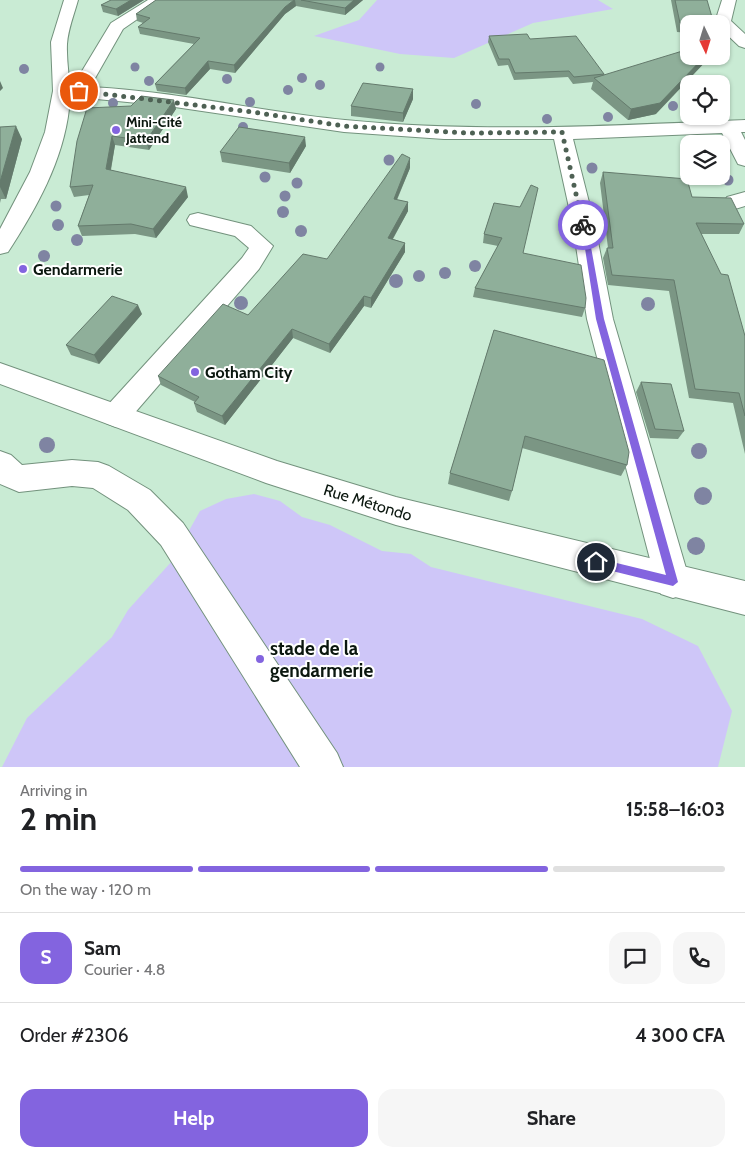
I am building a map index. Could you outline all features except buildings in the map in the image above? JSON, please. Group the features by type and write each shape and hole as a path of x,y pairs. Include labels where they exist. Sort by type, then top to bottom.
{"street":[{"path":"70,91 60,39 71,0"},
{"path":"0,247 21,214 37,180 70,91 117,26 158,0"},
{"path":"730,0 723,22 745,43"},
{"path":"70,91 252,112 344,126 470,133 737,126 745,160"},
{"path":"562,132 584,226 600,319 673,582"},
{"path":"116,415 251,263 260,246 243,230 198,220"},
{"name":"Rue Métondo","path":"0,373 277,474 396,511 673,582 745,598"},
{"path":"0,464 6,472 19,479 72,474 98,475 139,500 172,534 323,767"}],"shaded area":[{"path":"377,0 598,0 613,9 533,23 454,58 400,54 314,36 359,20"},
{"path":"254,494 280,501 302,517 330,525 382,551 411,554 431,567 642,619 698,646 732,711 718,767 2,767 27,718 112,637 128,610 172,561 200,511 226,499"}],"way so far":[{"path":"79,91 252,112 344,126 470,133 562,132 568,151 583,225"}],"place":[{"name":"Mini-Cité Jattend","path":"116,130"},
{"name":"Gendarmerie","path":"23,269"},
{"name":"Gotham City","path":"195,372"},
{"name":"stade de la gendarmerie","path":"260,659"}],"route":[{"path":"583,225 600,319 673,582 596,562"}]}
